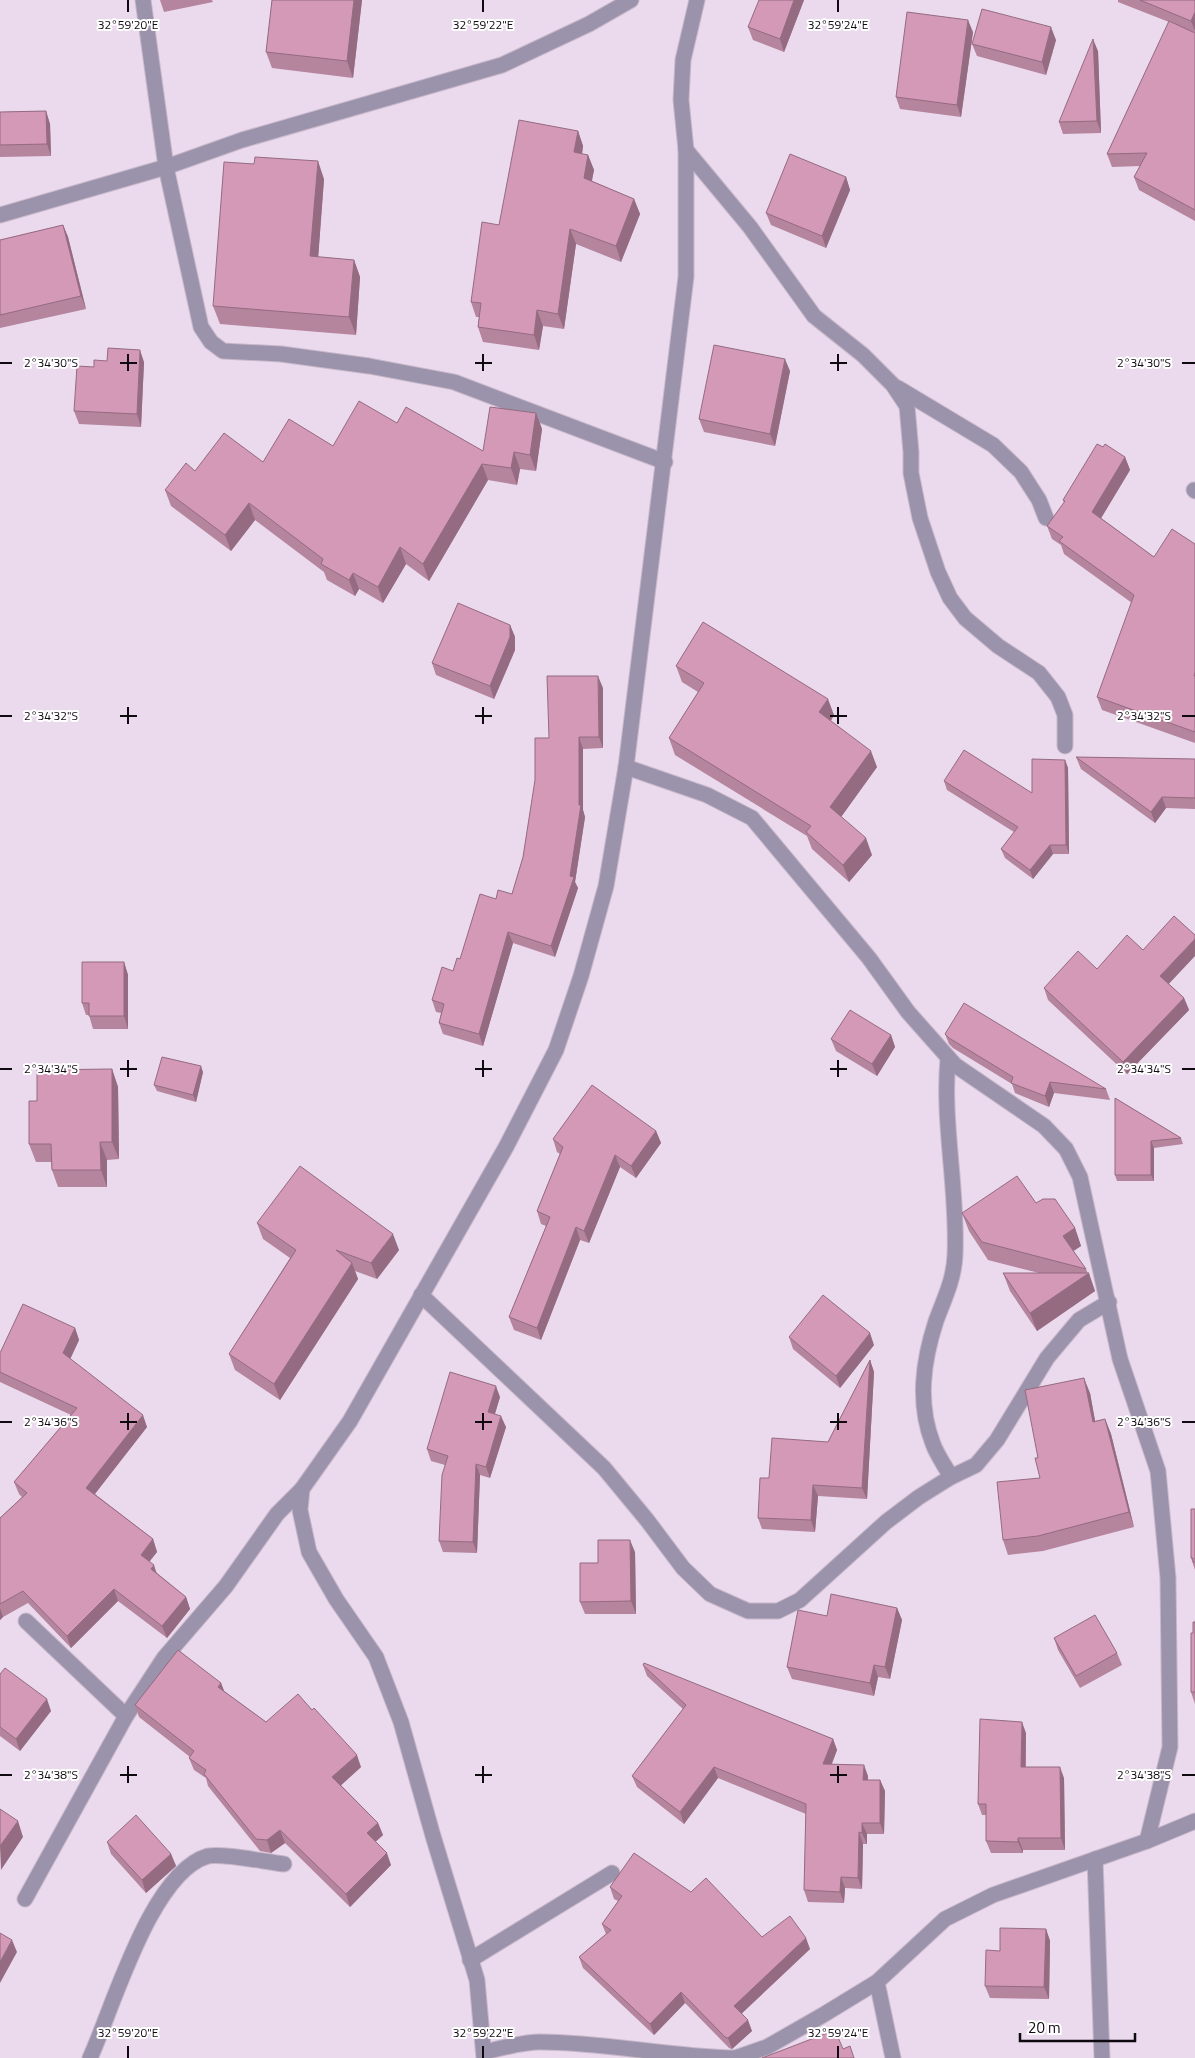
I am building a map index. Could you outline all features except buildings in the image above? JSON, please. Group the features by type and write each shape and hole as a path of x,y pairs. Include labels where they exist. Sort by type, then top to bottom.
{"street":[{"path":"143,0 166,167 201,327 211,342 223,351 281,354 369,366 454,382 665,462"},
{"path":"0,215 166,167 242,140 502,64 589,24 631,0"},
{"path":"25,1899 126,1716 164,1658 226,1586 277,1514 302,1489 350,1421 506,1147 556,1050 581,976 606,886 626,767 665,462 686,277 686,150 681,100 682,60 697,0"},
{"path":"686,150 750,227 814,316 863,355 893,385 907,406 913,487 920,518 938,572 950,598 965,618 998,646 1039,673 1058,697 1065,715 1065,746"},
{"path":"893,385 993,445 1021,472 1038,500 1046,518"},
{"path":"626,767 708,795 752,818 868,958 908,1012 948,1058 955,1065 1044,1126 1066,1149 1080,1177 1120,1359 1158,1472 1168,1578 1170,1747 1146,1841"},
{"path":"948,1058 946,1099 952,1164 956,1256 953,1276 929,1348 922,1390 926,1420 933,1444 951,1477"},
{"path":"421,1295 604,1468 647,1520 683,1568 710,1594 748,1611 778,1611 800,1600 886,1522 919,1497 951,1477 976,1465 997,1440 1048,1358 1079,1320 1109,1302"},
{"path":"302,1489 300,1510 309,1552 336,1599 376,1657 401,1722 477,1980 484,2055 538,2042 600,2045 698,2057 734,2058 767,2047 823,2016 877,1982 945,1920 992,1895 1146,1841 1195,1820"},
{"path":"26,1621 126,1716"},
{"path":"90,2058 133,1950 158,1902 179,1876 198,1861 210,1856 228,1856 284,1864"},
{"path":"1095,1859 1102,2058"},
{"path":"470,1960 612,1873"},
{"path":"877,1982 893,2058"}]}
